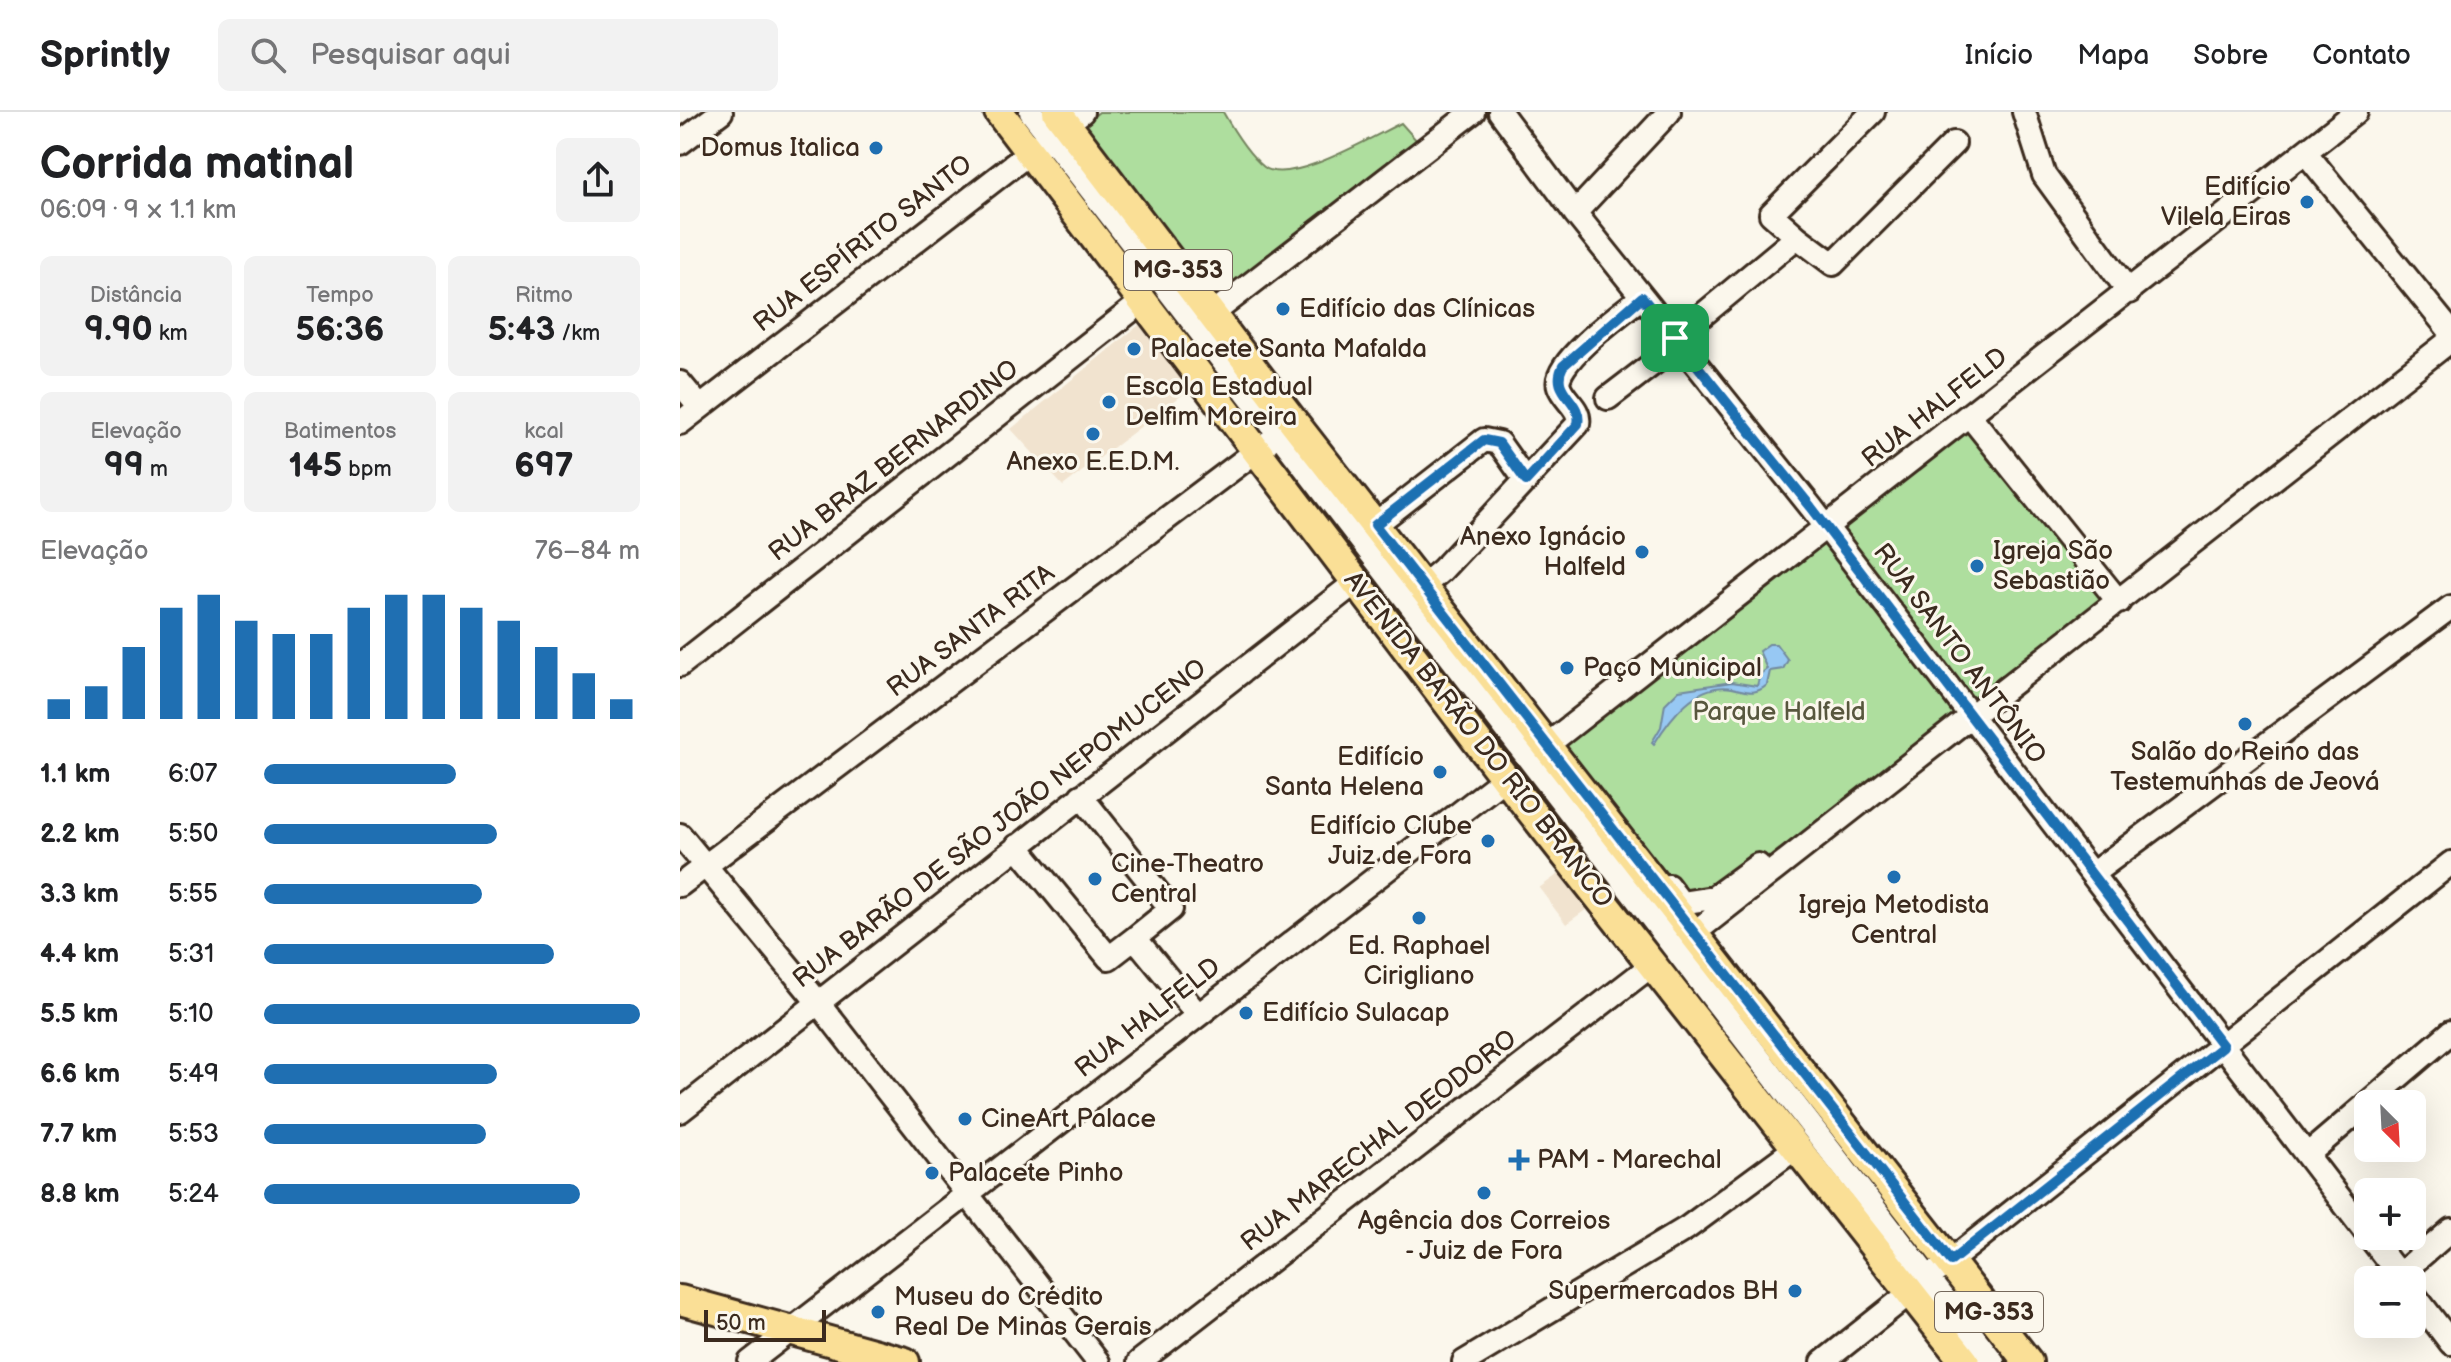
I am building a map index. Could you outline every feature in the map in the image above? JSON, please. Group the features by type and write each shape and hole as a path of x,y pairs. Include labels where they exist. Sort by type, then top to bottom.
{"main road":[{"name":"AVENIDA BARÃO DO RIO BRANCO","path":"999,112 1056,127 1212,314 1356,582 1505,778 1797,1147 1930,1277 2028,1362"},
{"name":"AVENIDA BARÃO DO RIO BRANCO","path":"1056,127 1143,301 1275,434 1375,525 1694,933 1930,1277 1965,1362"},
{"path":"680,1300 905,1362"}],"street":[{"path":"680,143 721,112"},
{"name":"AVENIDA BARÃO DO RIO BRANCO","path":"1031,112 1056,127 1275,434 1993,1362"},
{"path":"1212,314 1473,112"},
{"name":"RUA SANTO ANTÔNIO","path":"1500,112 1575,213 1827,528 2354,1217"},
{"path":"1575,213 1669,112"},
{"path":"1873,112 1771,214 1833,264 1954,143"},
{"path":"2024,112 2044,175 2129,292"},
{"name":"RUA HALFELD","path":"1547,745 2356,112"},
{"name":"RUA ESPÍRITO SANTO","path":"680,423 1056,127"},
{"path":"2305,152 2451,332"},
{"path":"1608,398 1797,237"},
{"path":"1423,586 1578,424 1578,413 1560,389 1558,379 1563,366 1642,297"},
{"name":"RUA BRAZ BERNARDINO","path":"680,665 1143,301"},
{"path":"1694,933 2451,340"},
{"path":"680,383 700,407"},
{"path":"1970,416 2119,602"},
{"name":"RUA SANTA RITA","path":"680,885 1275,434"},
{"path":"1375,525 1484,440 1499,443 1526,481"},
{"name":"RUA BARÃO DE SÃO JOÃO NEPOMUCENO","path":"680,1111 1356,582"},
{"path":"2092,874 2451,607"},
{"name":"RUA HALFELD","path":"750,1362 1505,778"},
{"path":"1017,846 1109,958 1135,938 1171,909 1081,796"},
{"path":"680,835 817,1001 1098,1362"},
{"path":"1655,883 1664,882 1681,903 1706,901 1785,845 1812,842"},
{"path":"1823,1362 2451,863"},
{"path":"1135,938 1198,1015"},
{"name":"RUA MARECHAL DEODORO","path":"1139,1362 1652,965"},
{"path":"2307,1155 2451,1032"},
{"path":"1464,1362 1687,1228 1797,1147"},
{"path":"2419,1266 2451,1230"},
{"name":"RUA SANTO ANTÔNIO","path":"2380,1250 2392,1266"},
{"name":"RUA SANTO ANTÔNIO","path":"2426,1310 2451,1343"}],"shaded area":[{"name":"Escola Estadual Delfim Moreira","path":"1139,325 1190,389 1063,486 1011,429"},
{"path":"1560,873 1587,909 1566,924 1539,888"}],"green space":[{"path":"1099,112 1223,112 1253,156 1264,167 1276,171 1292,170 1332,157 1401,123 1418,142 1217,301 1083,125"},
{"path":"1969,421 2109,599 1977,703 1837,525"},
{"name":"Parque Halfeld","path":"1822,541 1956,715 1689,918 1554,746"}],"water":[{"path":"1769,644 1776,644 1788,660 1783,669 1770,671 1767,685 1754,692 1719,688 1696,696 1676,713 1654,744 1652,742 1661,727 1665,704 1679,690 1732,682 1757,686 1760,674 1767,669 1759,651"}],"place":[{"name":"Domus Italica","path":"876,148"},
{"name":"Edifício Vilela Eiras","path":"2307,202"},
{"name":"Edifício das Clínicas","path":"1283,309"},
{"name":"Palacete Santa Mafalda","path":"1134,349"},
{"name":"Escola Estadual Delfim Moreira","path":"1109,402"},
{"name":"Anexo E.E.D.M.","path":"1093,434"},
{"name":"Anexo Ignácio Halfeld","path":"1642,552"},
{"name":"Igreja São Sebastião","path":"1977,566"},
{"name":"Paço Municipal","path":"1567,668"},
{"name":"Salão do Reino das Testemunhas de Jeová","path":"2245,724"},
{"name":"Edifício Santa Helena","path":"1440,772"},
{"name":"Edifício Clube Juiz de Fora","path":"1488,841"},
{"name":"Igreja Metodista Central","path":"1894,877"},
{"name":"Cine-Theatro Central","path":"1095,879"},
{"name":"Ed. Raphael Cirigliano","path":"1419,918"},
{"name":"Edifício Sulacap","path":"1246,1013"},
{"name":"CineArt Palace","path":"965,1119"},
{"name":"PAM - Marechal","path":"1519,1160"},
{"name":"Palacete Pinho","path":"932,1173"},
{"name":"Agência dos Correios - Juiz de Fora","path":"1484,1193"},
{"name":"Supermercados BH","path":"1795,1291"},
{"name":"Museu do Crédito Real De Minas Gerais","path":"878,1312"}],"route":[{"path":"1642,297 1675,338 1811,507 2223,1046 1951,1261 1375,525 1484,440 1499,443 1526,481 1578,424 1578,413 1560,389 1558,379 1563,366 1642,297"}]}
